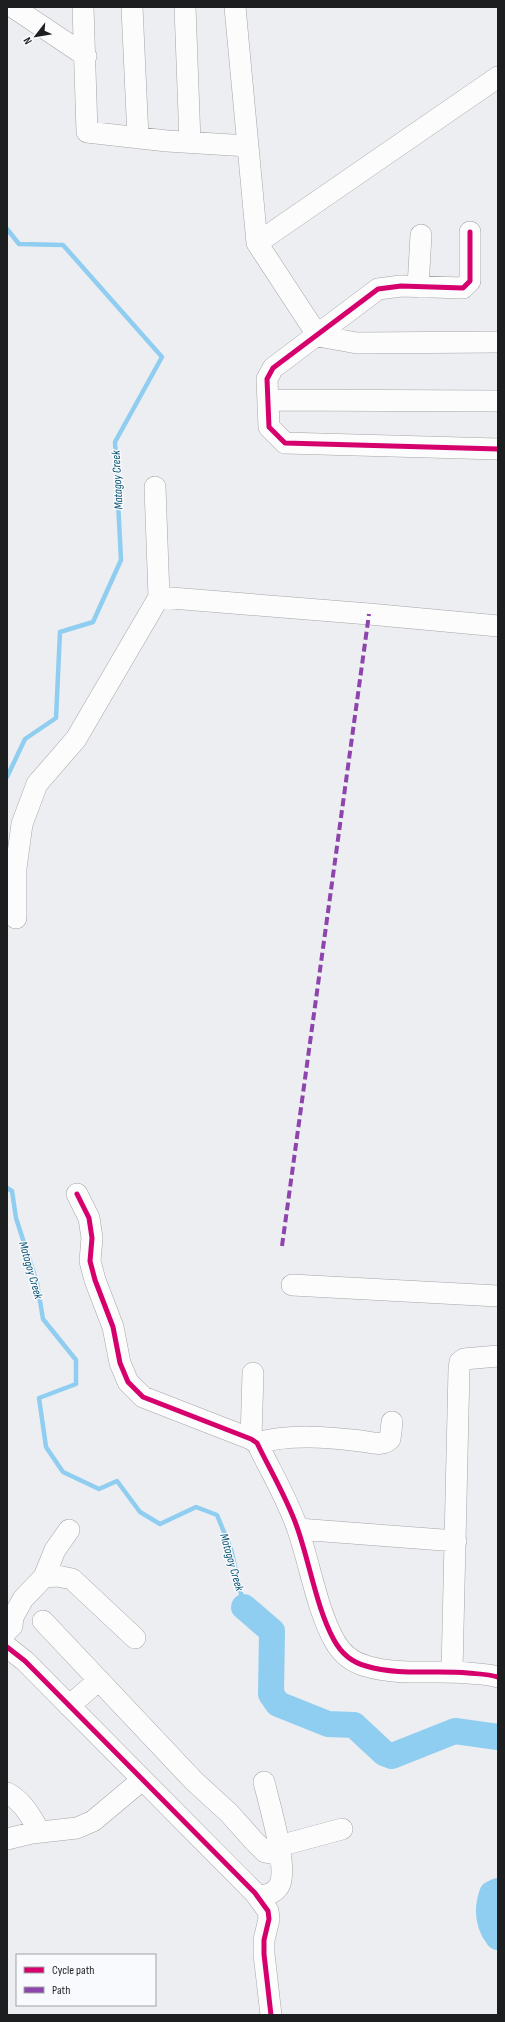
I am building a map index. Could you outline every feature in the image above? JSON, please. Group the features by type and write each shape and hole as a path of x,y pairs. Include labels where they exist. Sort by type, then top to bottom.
{"street":[{"path":"12,7 31,13 86,56"},
{"path":"83,7 86,56 87,132 138,138 248,146"},
{"path":"132,7 138,138"},
{"path":"185,7 190,142"},
{"path":"235,7 257,243 318,336 357,342 498,342"},
{"path":"257,243 498,77"},
{"path":"470,232 470,281 463,288 401,286 378,289 347,311 318,336 273,368 267,379 269,427 285,443 498,449"},
{"path":"418,287 421,235"},
{"path":"268,400 498,401"},
{"path":"16,918 16,868 22,824 37,784 76,739 158,597 155,487"},
{"path":"158,597 498,626"},
{"path":"77,1194 89,1218 92,1238 90,1260 95,1280 113,1327 120,1363 128,1382 143,1397 254,1441 275,1438 330,1437 382,1444 390,1439 392,1422"},
{"path":"292,1285 498,1296"},
{"path":"452,1672 460,1362 471,1358 498,1356"},
{"path":"253,1372 254,1441 298,1529 324,1614 334,1640 350,1660 370,1667 398,1672 452,1672 488,1675 498,1678"},
{"path":"298,1529 456,1541"},
{"path":"7,1631 12,1626 13,1617 23,1599 44,1577 56,1550 69,1530"},
{"path":"44,1577 57,1576 72,1579 135,1638"},
{"path":"43,1621 194,1782 229,1813 265,1852 280,1851 342,1829"},
{"path":"7,1647 25,1661 258,1897 268,1912 269,1919 264,1940 264,1954 271,2015"},
{"path":"69,1706 99,1680"},
{"path":"7,1839 40,1832 77,1828 93,1821 142,1780"},
{"path":"258,1897 274,1893 280,1885 280,1851 264,1782"},
{"path":"7,1793 14,1796 26,1809 40,1832"}],"waterway":[{"name":"Matagoy Creek","path":"7,229 19,244 63,245 162,357 115,442 121,560 93,622 60,632 56,718 25,739 7,777"},
{"name":"Matagoy Creek","path":"7,1188 12,1191 16,1218 37,1283 43,1319 76,1360 76,1384 39,1398 46,1447 63,1472 99,1489 117,1481 140,1512 160,1524 196,1507 217,1515 231,1549 244,1607"},
{"name":"Matagoy Creek","path":"244,1607 272,1631 271,1694 278,1704 328,1724 354,1725 384,1753 392,1756 455,1731 498,1737"},
{"name":"Matagoy Creek","path":"498,1891 492,1894 489,1905 490,1922 498,1937"}],"marked path":[{"path":"282,1246 369,614"}],"cycle path":[{"path":"470,232 470,281 463,288 401,286 378,289 273,368 267,379 269,427 285,443 498,449"},
{"path":"77,1194 89,1218 92,1238 90,1261 95,1280 113,1327 120,1363 128,1382 143,1397 251,1439 257,1443 294,1519 323,1615 328,1628 340,1649 356,1662 378,1669 404,1672 455,1672 498,1677"},
{"path":"7,1647 25,1661 255,1893 268,1911 269,1919 264,1940 264,1954 271,2015"}]}
